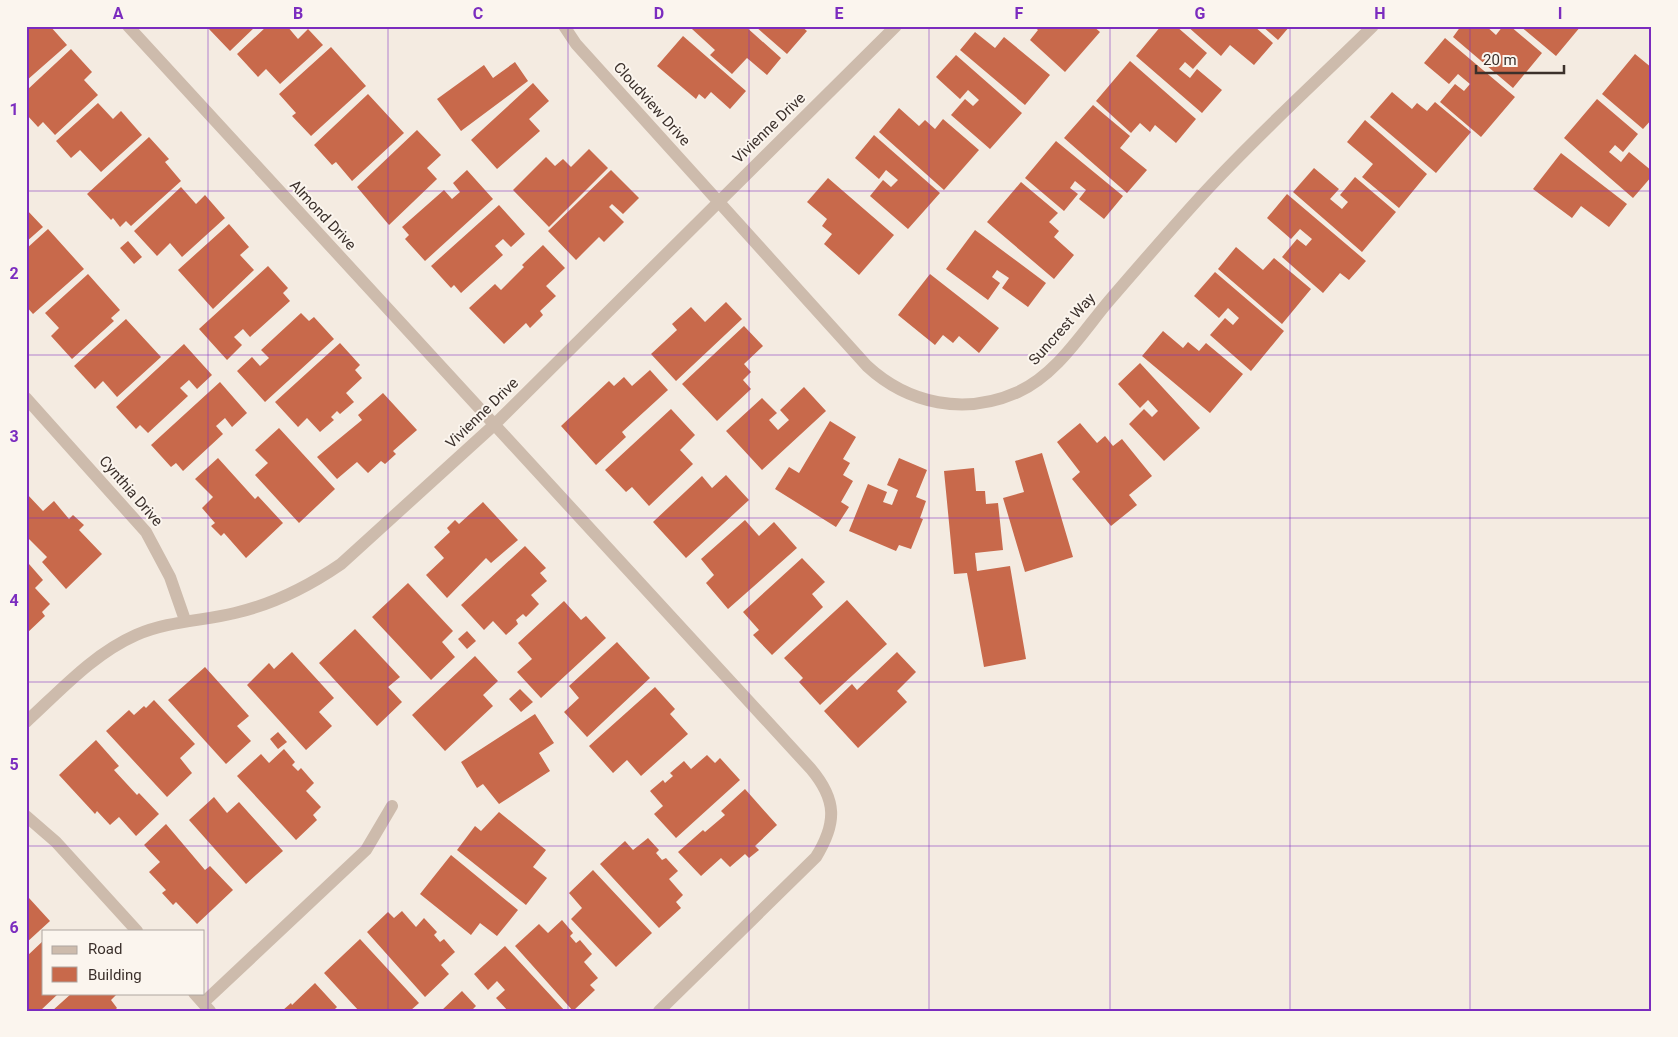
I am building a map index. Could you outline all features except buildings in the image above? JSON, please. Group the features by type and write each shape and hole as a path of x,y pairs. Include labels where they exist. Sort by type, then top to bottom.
{"street":[{"name":"Almond Drive","path":"128,26 811,769 824,786 830,803 832,822 829,834 816,857 659,1011"},
{"name":"Cloudview Drive","path":"564,26 576,44 717,202"},
{"name":"Vivienne Drive","path":"26,722 95,660 115,646 158,626 235,613 263,606 317,580 366,543 494,425 896,26"},
{"name":"Suncrest Way","path":"717,202 867,366 892,386 921,399 939,403 976,404 999,399 1018,392 1052,368 1204,193 1374,26"},
{"name":"Cynthia Drive","path":"26,398 146,532 170,576 185,620"},
{"path":"195,994 206,1007 366,850 392,806"},
{"path":"26,816 56,842 136,930"}]}
